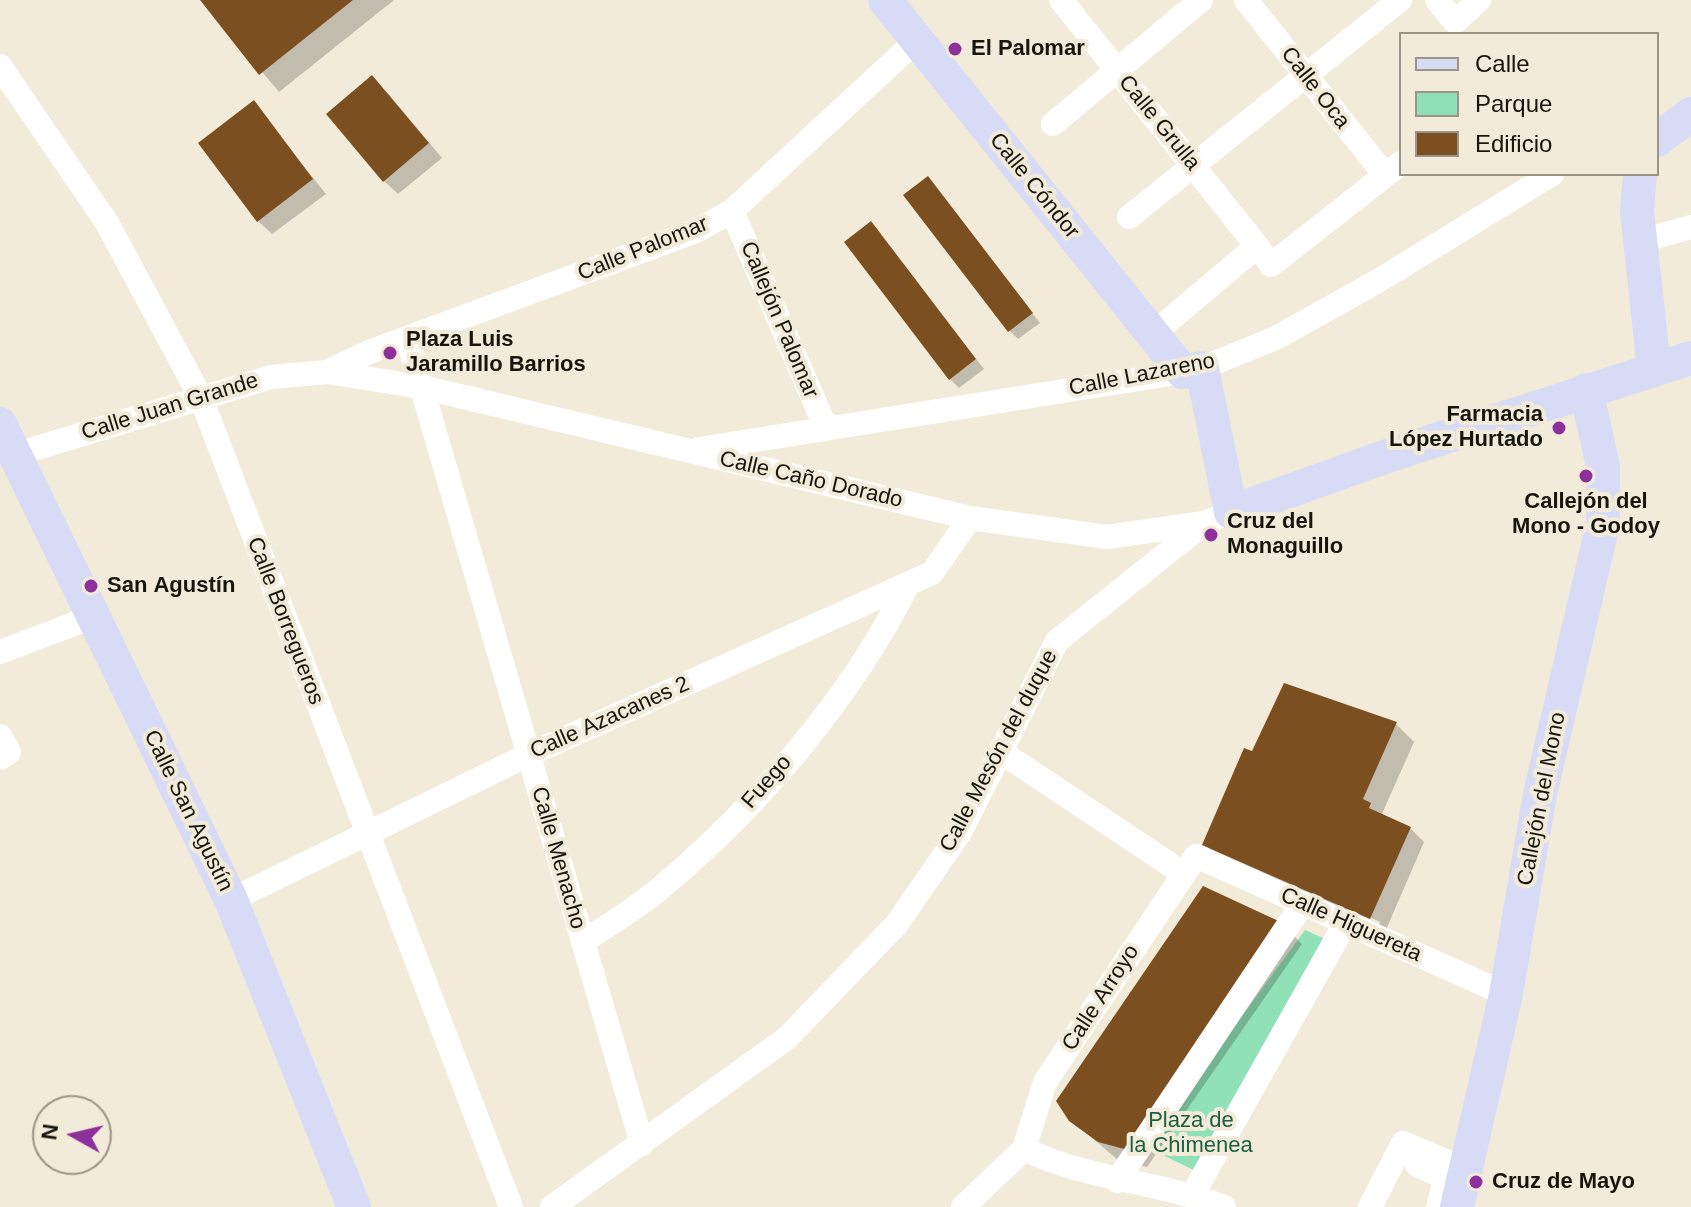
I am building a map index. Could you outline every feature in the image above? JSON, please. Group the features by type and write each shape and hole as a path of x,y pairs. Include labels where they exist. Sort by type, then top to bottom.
{"street":[{"name":"Calle Cóndor","path":"885,0 1153,334 1192,370"},
{"name":"Calle Grulla","path":"1061,0 1257,246"},
{"name":"Calle Oca","path":"1246,0 1306,76 1393,169"},
{"path":"1129,217 1400,0"},
{"path":"1437,0 1454,28 1479,0"},
{"path":"1053,124 1118,71 1194,2"},
{"name":"Calle Palomar","path":"408,340 696,231 732,211 917,40"},
{"name":"Calle Borregueros","path":"0,66 107,223 201,398 511,1207"},
{"path":"1659,137 1691,114"},
{"path":"1153,334 1257,246 1271,265 1393,169"},
{"name":"Calle Lazareno","path":"689,451 1192,370 1276,338 1378,281 1549,176"},
{"path":"1640,176 1637,211 1654,369"},
{"name":"Callejón Palomar","path":"732,211 826,428"},
{"path":"1641,241 1691,227"},
{"path":"408,340 422,387 327,372 369,352 408,340"},
{"path":"1192,370 1217,518 1586,390 1691,358"},
{"name":"Calle Juan Grande","path":"17,454 271,377 327,372"},
{"name":"Calle Caño Dorado","path":"422,387 970,518 1107,537 1217,518"},
{"name":"Calle Menacho","path":"422,387 642,1144"},
{"name":"Callejón del Mono","path":"1457,1207 1506,994 1540,794 1603,524 1603,466 1586,390"},
{"name":"Calle San Agustín","path":"0,424 231,900 354,1207"},
{"name":"Calle Azacanes 2","path":"231,900 528,755 932,573 970,518"},
{"name":"Calle Mesón del duque","path":"552,1207 787,1038 896,925 959,834 1057,641 1217,518"},
{"name":"Fuego","path":"583,942 662,887 753,800 826,712 873,648 908,584"},
{"path":"0,652 95,616"},
{"path":"0,736 9,752 0,758"},
{"name":"Calle Higuereta","path":"1001,752 1190,865 1303,903 1506,994"},
{"name":"Calle Arroyo","path":"1024,1149 1045,1082 1190,865"},
{"path":"1117,1181 1303,903"},
{"path":"1193,1194 1346,922"},
{"path":"1370,1207 1403,1143 1465,1169"},
{"path":"963,1207 1024,1149 1052,1162 1117,1181 1154,1197 1193,1194 1224,1207"},
{"path":"1381,1207 1404,1160 1446,1178 1438,1207"}],"green space":[{"name":"Plaza de la Chimenea","path":"1305,930 1323,938 1202,1174 1146,1147"}],"building":[{"path":"200,0 353,0 259,75"},
{"path":"372,75 429,143 383,182 326,114"},
{"path":"254,100 313,179 257,222 198,143"},
{"path":"928,176 1033,313 1008,332 903,195"},
{"path":"871,221 976,359 949,380 844,242"},
{"path":"1284,683 1397,722 1363,799 1371,803 1369,808 1411,827 1370,919 1202,845 1244,748 1252,751"},
{"path":"1203,886 1285,924 1128,1150 1098,1142 1069,1121 1056,1101"}],"place":[{"name":"El Palomar","path":"955,49"},
{"name":"Plaza Luis Jaramillo Barrios","path":"390,353"},
{"name":"Farmacia López Hurtado","path":"1559,428"},
{"name":"Callejón del Mono - Godoy","path":"1586,476"},
{"name":"Cruz del Monaguillo","path":"1211,535"},
{"name":"San Agustín","path":"91,586"},
{"name":"Cruz de Mayo","path":"1476,1182"}]}
